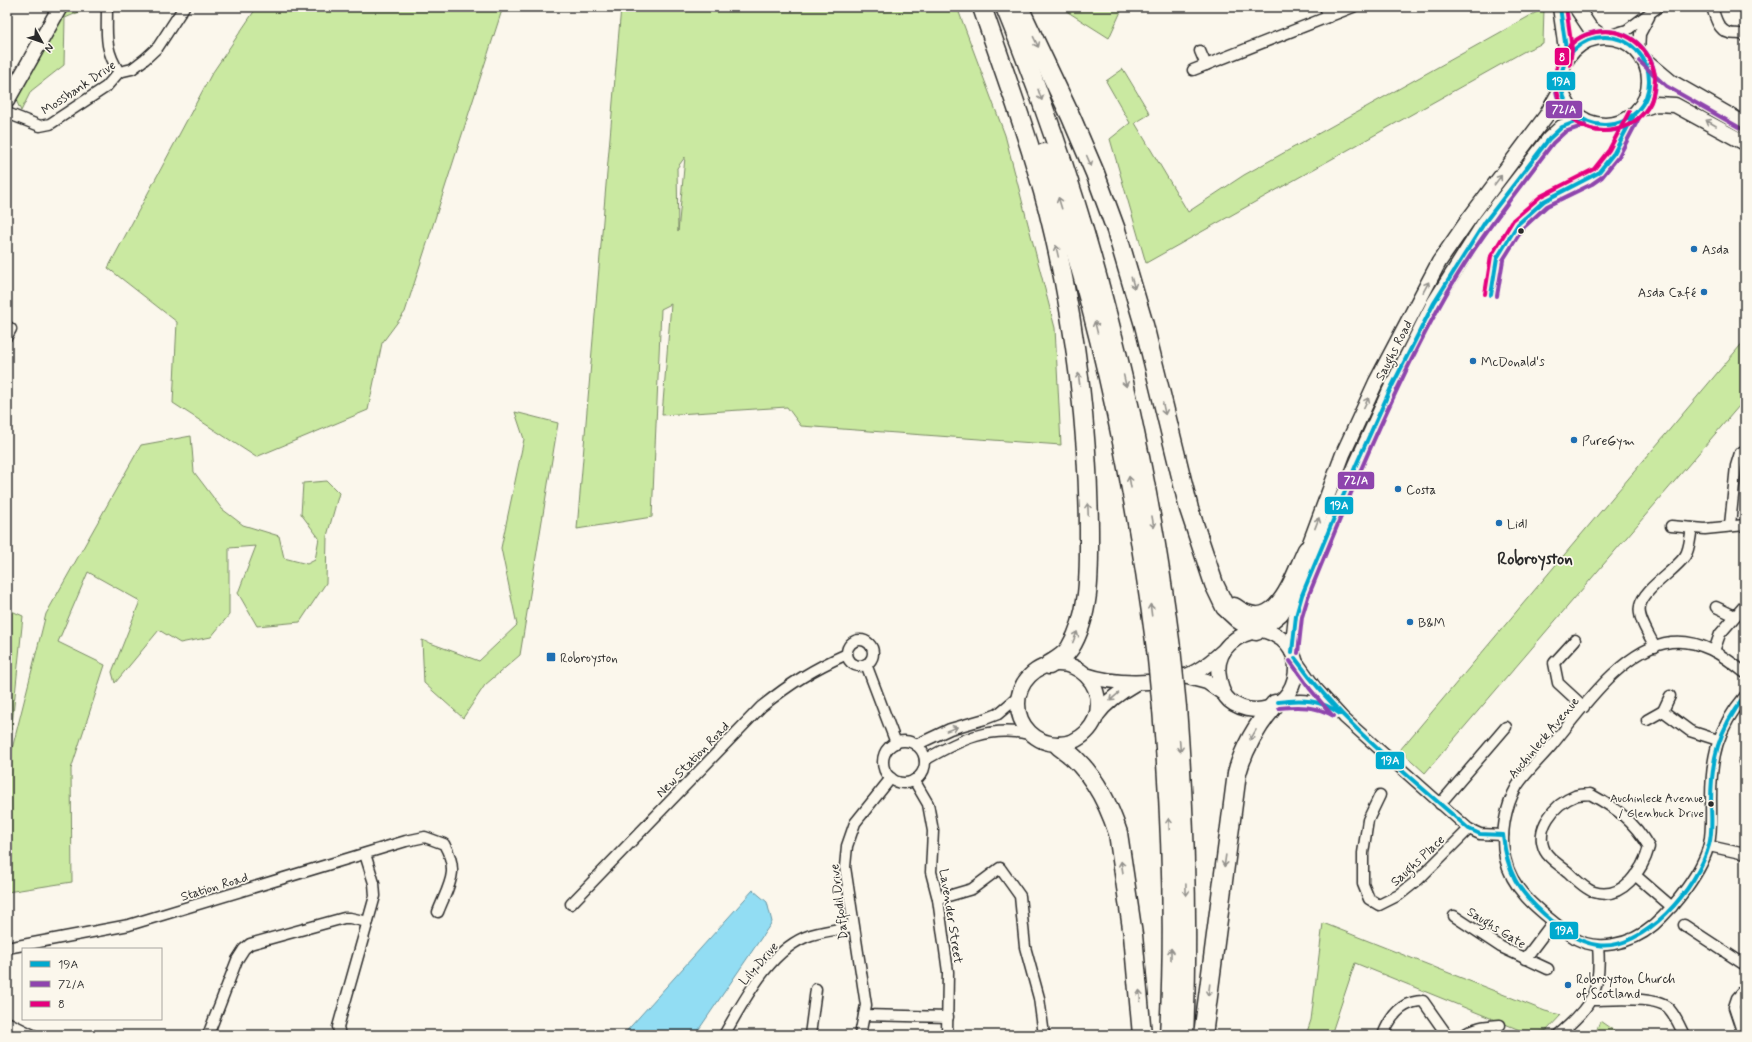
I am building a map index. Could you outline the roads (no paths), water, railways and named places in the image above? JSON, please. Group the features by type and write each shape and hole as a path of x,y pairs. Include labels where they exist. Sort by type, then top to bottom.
{"highway":[{"path":"982,7 1024,130 1048,211 1067,295 1083,418 1089,516 1087,587 1080,623 1071,646 1061,658 1049,665"},
{"path":"989,7 1023,93 1051,173 1093,317 1125,451 1147,580 1164,648"},
{"path":"1005,7 1036,84 1063,163 1104,294 1142,459 1156,537 1164,648 1186,871 1187,924 1184,1035"},
{"path":"1019,7 1071,117 1095,173 1116,230 1144,325 1189,509 1214,584 1225,607 1238,619 1259,630"},
{"path":"1214,584 1234,606 1245,614 1254,616 1266,614 1276,609 1283,601 1307,550"},
{"path":"1203,1035 1237,773 1248,744 1260,723 1277,703"},
{"path":"1169,1035 1172,884 1168,784 1170,708"},
{"path":"1059,746 1077,760 1098,788 1113,818 1118,833 1133,935 1142,1035"}],"street":[{"path":"7,101 60,7"},
{"path":"107,7 107,39 110,58 119,72"},
{"name":"Mossbank Drive","path":"7,113 40,126 50,124 106,87 119,72 132,69 158,47 184,7"},
{"path":"1325,7 1329,17"},
{"path":"1193,70 1353,7"},
{"path":"1560,7 1566,49 1561,78 1561,89 1571,110 1583,119 1606,125 1622,122 1638,110 1656,104 1675,105 1745,143"},
{"path":"1576,7 1590,28 1604,36 1628,42 1670,81 1745,124"},
{"path":"1712,7 1719,26 1729,33 1741,33 1745,36"},
{"path":"1564,64 1576,47 1587,40 1627,30 1655,8"},
{"path":"1638,110 1647,96 1649,77 1641,55 1640,34 1642,27 1655,8"},
{"path":"1200,51 1206,65"},
{"name":"Saughs Road","path":"1259,630 1281,614 1288,604 1343,454 1376,382 1440,262 1468,220 1546,116 1561,89"},
{"name":"Saughs Road","path":"1294,655 1296,616 1302,595 1365,444 1434,302 1485,222 1549,139 1562,127 1583,119"},
{"path":"7,326 11,329 7,336"},
{"path":"1730,525 1736,466 1740,453 1745,450"},
{"path":"1671,526 1705,529 1730,525 1745,525"},
{"path":"1655,647 1642,619 1640,607 1647,591 1659,583 1687,554 1692,528"},
{"path":"1714,651 1720,634 1745,605"},
{"path":"1716,608 1735,616"},
{"path":"1032,735 1020,718 1018,697 1022,686 1029,676 1038,669 1049,665 1061,664 1074,668 1086,675 1108,681 1136,683 1184,676 1211,662 1237,638 1259,630 1277,635 1294,655 1315,686 1337,711 1469,829 1480,834 1503,835"},
{"path":"1574,640 1554,663 1558,683 1584,707"},
{"path":"856,641 865,641 873,650 872,658 866,664 854,664 847,654 850,646 856,641"},
{"name":"Auchinleck Avenue","path":"1745,672 1714,651 1693,642 1670,642 1655,647 1634,658 1616,672 1584,707 1517,786 1506,814 1503,835 1505,857 1509,874 1524,895 1553,922 1576,939 1598,946 1626,942 1652,926 1672,907 1692,882 1709,846 1711,826 1711,775 1718,740 1730,715 1745,696"},
{"path":"1223,693 1218,666 1224,650"},
{"name":"New Station Road","path":"572,904 761,707 785,688 816,668 847,654"},
{"path":"1277,703 1294,685 1297,672 1294,655"},
{"path":"866,664 896,743"},
{"path":"925,760 947,747 984,733 1018,731 1032,735 1041,741 1059,746 1083,736 1091,727 1096,716 1098,706 1097,695 1093,684 1086,675"},
{"path":"1184,676 1207,682 1223,693 1232,703 1248,709 1261,710 1277,703 1304,699 1315,701 1337,711"},
{"path":"1096,716 1116,695 1136,683"},
{"path":"1647,720 1663,711 1670,696"},
{"path":"916,745 950,729 998,714 1018,697"},
{"path":"1663,711 1690,731 1718,740"},
{"path":"1440,804 1506,727"},
{"path":"903,741 916,745 924,754 925,760 922,774 914,780 904,783 891,778 886,773 884,759 886,752 896,743 903,741"},
{"name":"Daffodil Drive","path":"860,1035 866,1005 845,867 847,846 855,823 891,778"},
{"name":"Lavender Street","path":"914,780 928,804 932,831 931,872 938,899 948,972 947,1035"},
{"path":"1590,794 1620,811 1642,834 1649,847 1646,861 1635,875 1628,884 1609,894 1594,892 1580,883 1546,852 1542,836 1544,822 1556,809 1575,796 1590,794"},
{"name":"Saughs Place","path":"1380,795 1368,820 1363,853 1363,884 1369,899 1379,905 1399,895 1419,879 1469,829"},
{"name":"Station Road","path":"7,948 129,926 406,841 425,837 444,844 452,862 452,876 438,912"},
{"path":"1709,846 1745,854"},
{"path":"340,1035 338,1027 375,896 374,883 365,854"},
{"path":"938,899 972,889 1000,868 1020,896 1025,947 1040,998 1044,1035"},
{"path":"1635,875 1672,907"},
{"name":"Saughs Gate","path":"1454,916 1501,947 1548,969"},
{"path":"208,1035 237,960 244,949 250,944 344,918 368,922"},
{"name":"Saughs Gate","path":"1525,959 1553,922"},
{"path":"1684,925 1745,965"},
{"name":"Lily Drive","path":"724,1035 753,985 783,952 811,935 854,927"},
{"path":"1558,1035 1578,1018 1591,1000 1600,968 1598,946"},
{"path":"810,1035 816,989"},
{"path":"1740,1035 1741,1028 1734,1007 1737,998 1745,989"},
{"path":"1591,1000 1634,999 1659,1003 1670,1009 1684,1035"},
{"path":"1383,1035 1388,1022 1402,1008 1412,1001 1423,1001 1447,1035"},
{"path":"864,1015 948,1017"},
{"path":"7,1022 34,1035"},
{"path":"1464,1035 1482,1026 1500,1025"}],"water":[{"path":"753,890 767,902 772,922 695,1035 623,1035"}],"place":[{"name":"Asda","path":"1694,249"},
{"name":"Asda Café","path":"1704,292"},
{"name":"McDonald's","path":"1473,361"},
{"name":"PureGym","path":"1574,440"},
{"name":"Costa","path":"1398,489"},
{"name":"Lidl","path":"1499,523"},
{"name":"B&M","path":"1410,622"},
{"name":"Robroyston","path":"551,657"},
{"name":"Auchinleck Avenue / Glenbuck Drive","path":"1711,804"},
{"name":"Robroyston Church of Scotland","path":"1568,985"}],"district":[{"name":"Robroyston","path":"1535,558"}]}
